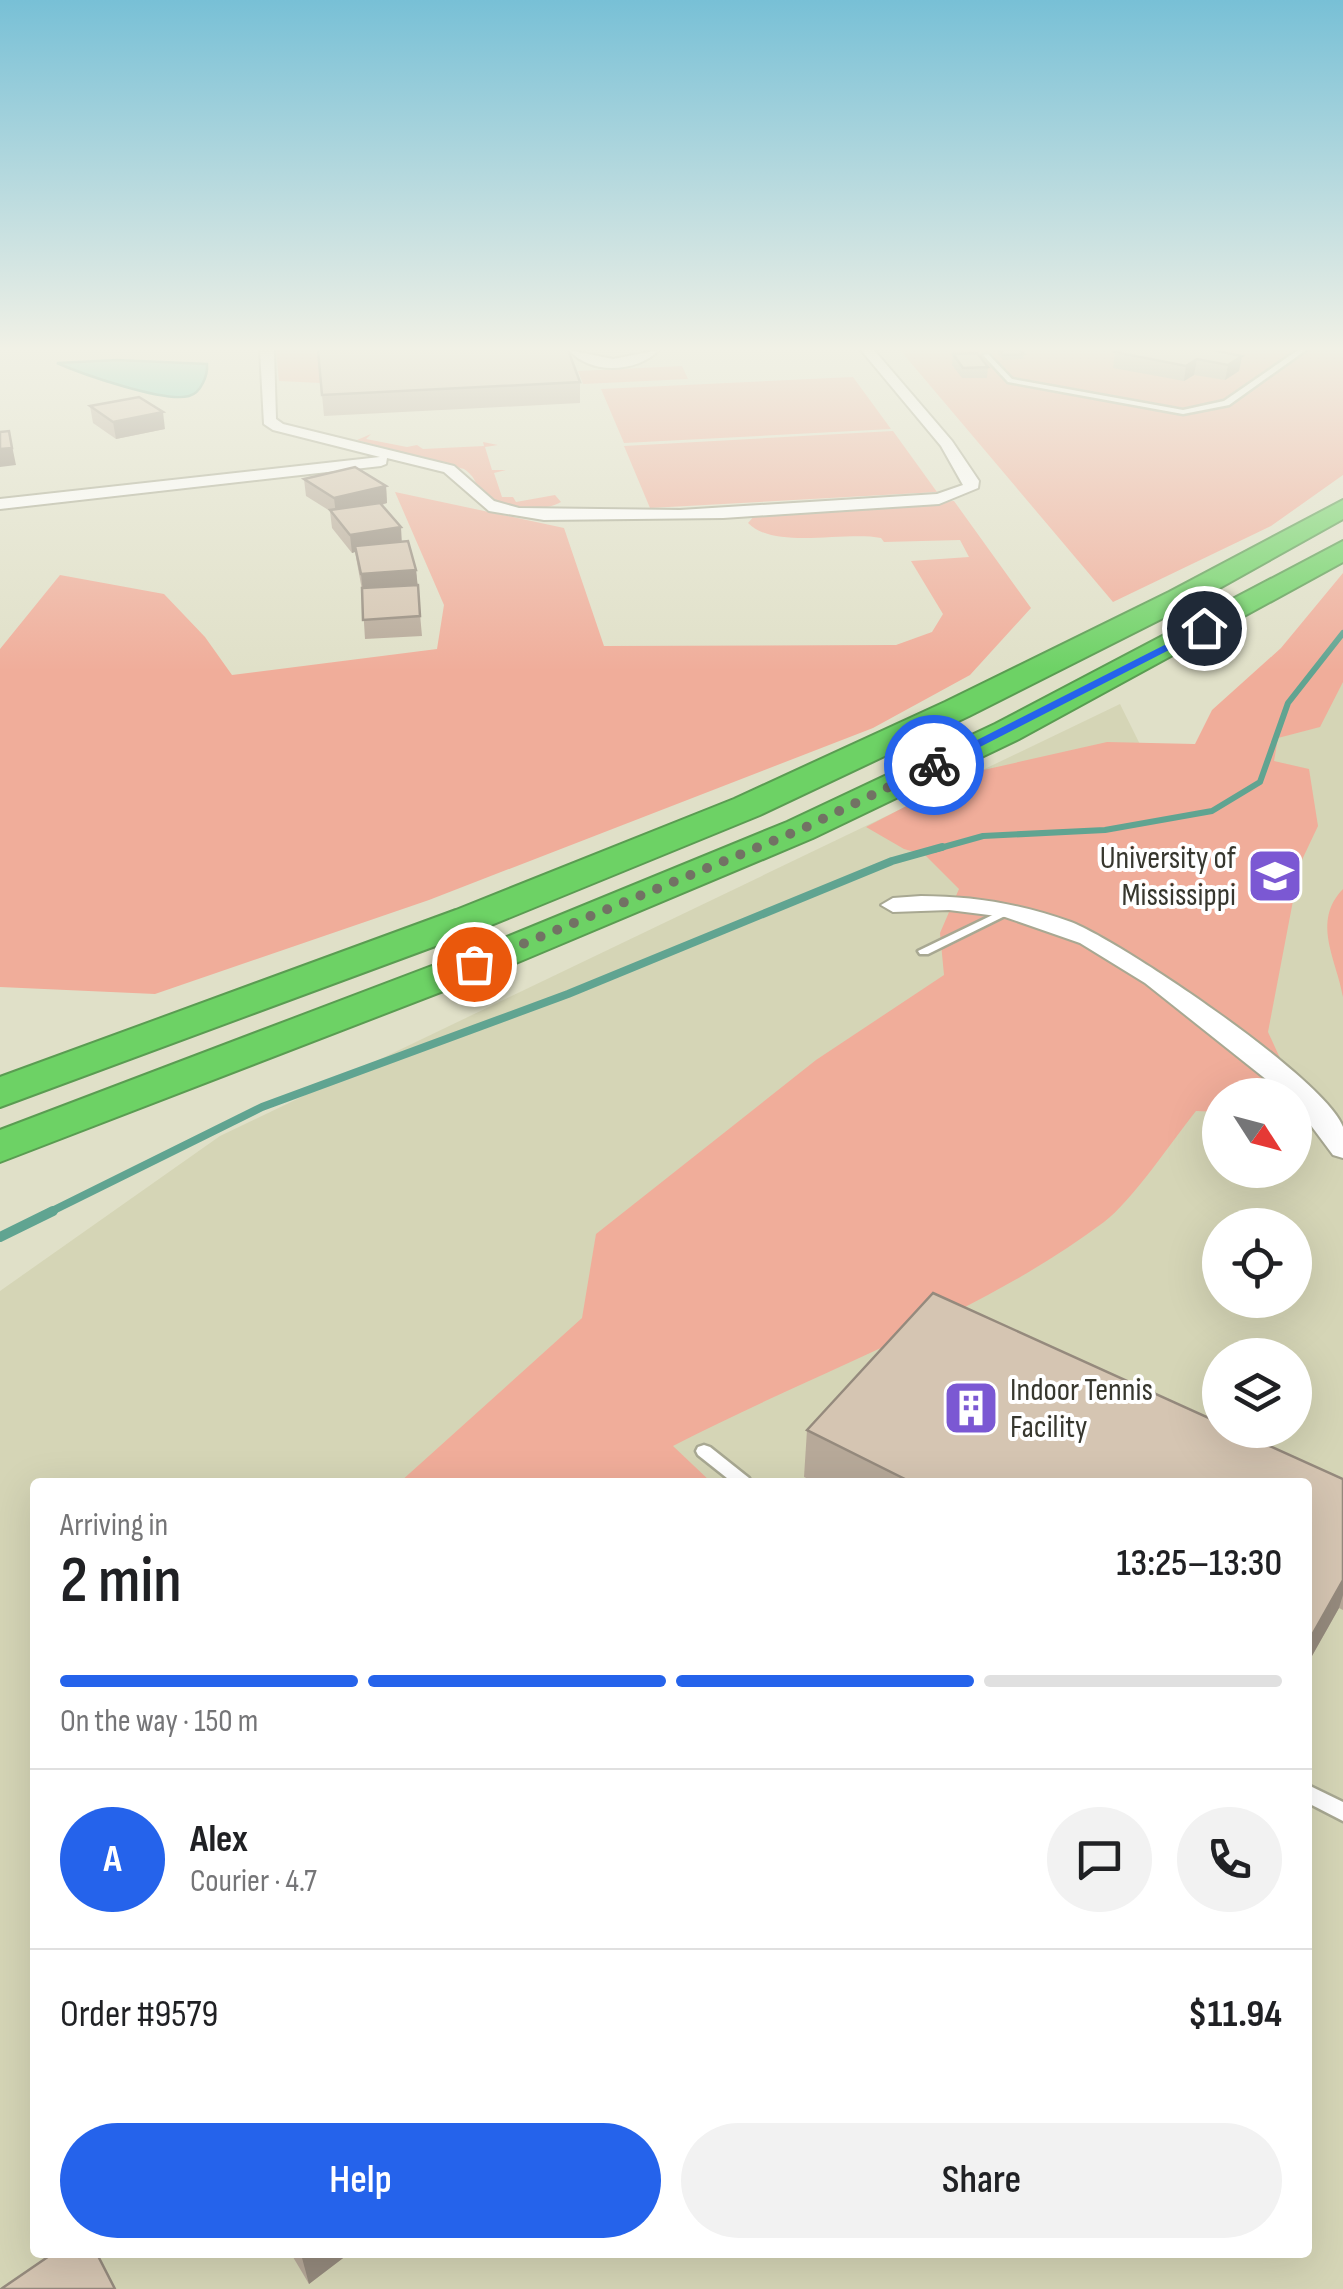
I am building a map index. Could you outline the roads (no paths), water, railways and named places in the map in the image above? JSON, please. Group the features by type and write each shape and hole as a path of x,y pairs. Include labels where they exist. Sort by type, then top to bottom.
{"highway":[{"path":"0,1093 470,919 747,807 957,710 1180,598 1343,508"},
{"path":"0,1147 547,936 802,829 1134,664 1343,550"}],"street":[{"path":"391,457 448,469 464,478 481,500 494,508 522,513 725,514 938,499 970,488 971,482 955,457"},
{"path":"0,504 400,459"},
{"path":"893,905 936,900 1007,912 1074,933 1114,952 1279,1073 1330,1124 1343,1149"}],"lane":[{"path":"924,951 1007,912"},
{"path":"704,1451 738,1478"},
{"path":"1312,1796 1343,1812"}],"waterway":[{"path":"933,850 983,836 1105,830 1212,811 1260,782 1288,703 1343,633"},
{"path":"48,1213 262,1107 568,994 892,861 942,847"},
{"path":"0,1237 53,1211"}],"place":[{"name":"University of Mississippi","path":"1275,876"},
{"name":"Indoor Tennis Facility","path":"971,1408"}]}
